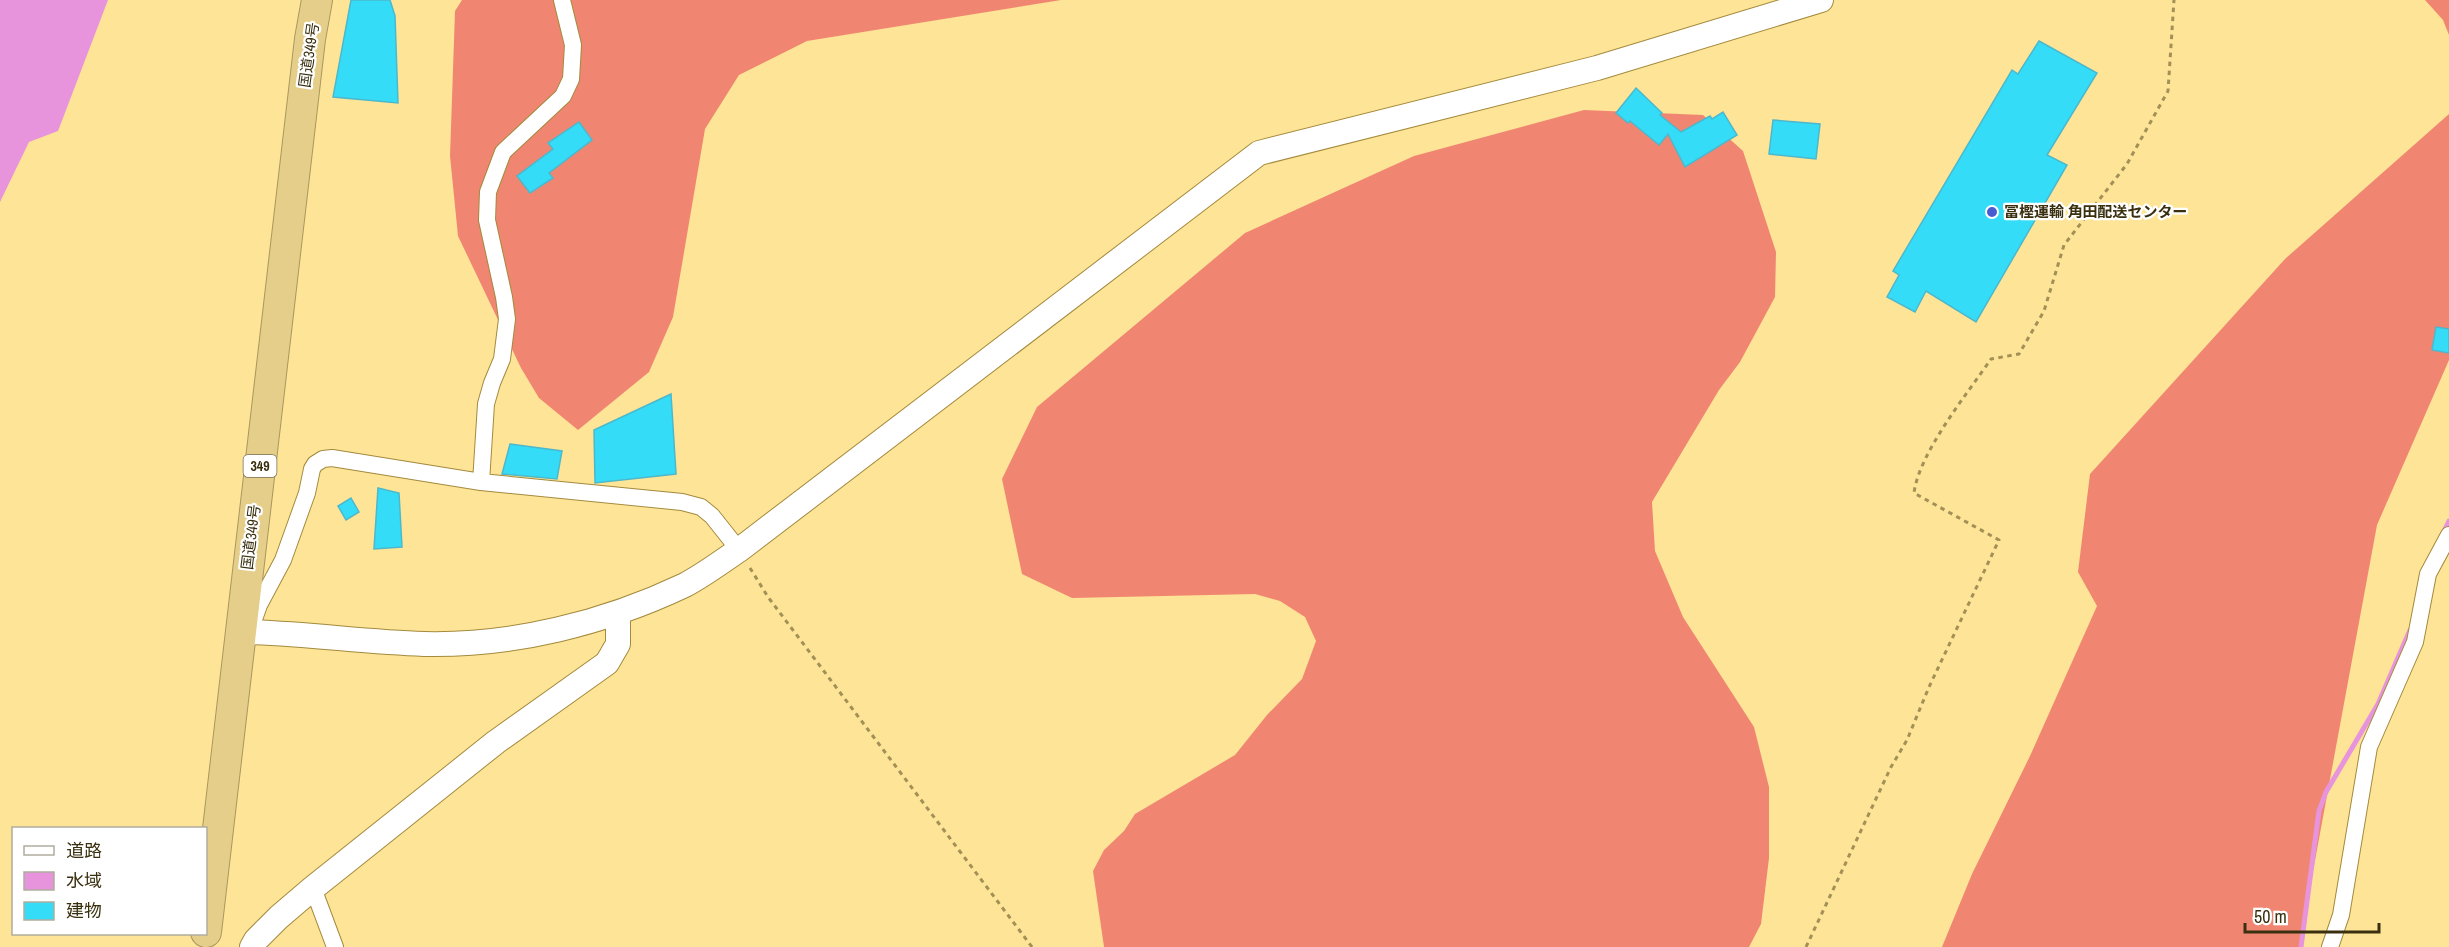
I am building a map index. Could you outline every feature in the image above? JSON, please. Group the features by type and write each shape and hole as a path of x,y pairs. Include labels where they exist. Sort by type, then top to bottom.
{"highway":[{"name":"国道349号","path":"207,918 245,632 310,39 317,0"}],"street":[{"path":"481,482 486,404 502,359 507,319 487,220 488,192 503,152 563,96 571,79 573,45 562,0"},
{"path":"739,550 712,516 701,507 682,502 481,482 332,458 323,459 315,464 283,560 245,632 425,644 471,642 562,628 618,614 687,584 739,550 1259,153 1597,68 1821,0"},
{"path":"2330,947 2342,915 2369,747 2415,642 2428,574 2449,536"},
{"path":"252,947 279,916 313,888 496,742 607,663 618,644 618,614"},
{"path":"313,888 335,947"}],"path":[{"path":"1806,947 1891,767 1907,740 1929,687 1999,540 1914,493 1925,458 1991,359 2019,354 2044,310 2064,245 2127,164 2168,91 2174,0"},
{"path":"739,550 768,597 1032,947"}],"shaded area":[{"path":"462,0 1061,0 807,41 739,75 705,129 673,317 649,372 578,430 539,398 521,368 458,236 450,156 455,11"},
{"path":"2425,0 2449,0 2449,35 2443,20"},
{"path":"1584,110 1703,115 1743,151 1776,252 1775,297 1740,362 1719,390 1652,502 1655,551 1683,617 1754,727 1769,787 1769,858 1761,924 1749,947 1104,947 1093,871 1104,850 1124,831 1135,814 1235,755 1267,715 1302,679 1316,641 1305,617 1280,601 1255,594 1072,598 1022,574 1002,479 1037,407 1245,233 1414,156"},
{"path":"2449,114 2449,360 2377,525 2299,947 1942,947 1972,874 2030,756 2097,606 2078,572 2090,474 2285,259"}],"water":[{"path":"0,0 108,0 58,131 29,142 0,202"}],"building":[{"path":"351,0 390,0 395,16 398,103 333,97"},
{"path":"2039,41 2097,73 2047,155 2067,165 1976,322 1926,291 1915,312 1887,297 1899,275 1893,271 2012,70 2018,74"},
{"path":"1636,88 1662,113 1660,115 1681,132 1710,116 1712,119 1723,112 1737,135 1685,167 1668,134 1659,145 1630,121 1628,123 1616,113"},
{"path":"1773,120 1820,124 1816,159 1769,154"},
{"path":"579,122 592,140 549,173 553,178 530,193 517,176 553,149 548,143"},
{"path":"2436,327 2449,329 2449,353 2432,350"},
{"path":"671,394 676,474 595,483 594,430"},
{"path":"510,444 562,451 557,479 502,474"},
{"path":"378,488 399,493 402,547 374,549"},
{"path":"351,498 359,512 346,520 338,506"}],"waterway":[{"path":"2443,533 2449,521"},
{"path":"2301,947 2319,811 2326,792 2378,704 2410,630"}],"place":[{"name":"冨樫運輸 角田配送センター","path":"1992,212"}]}
